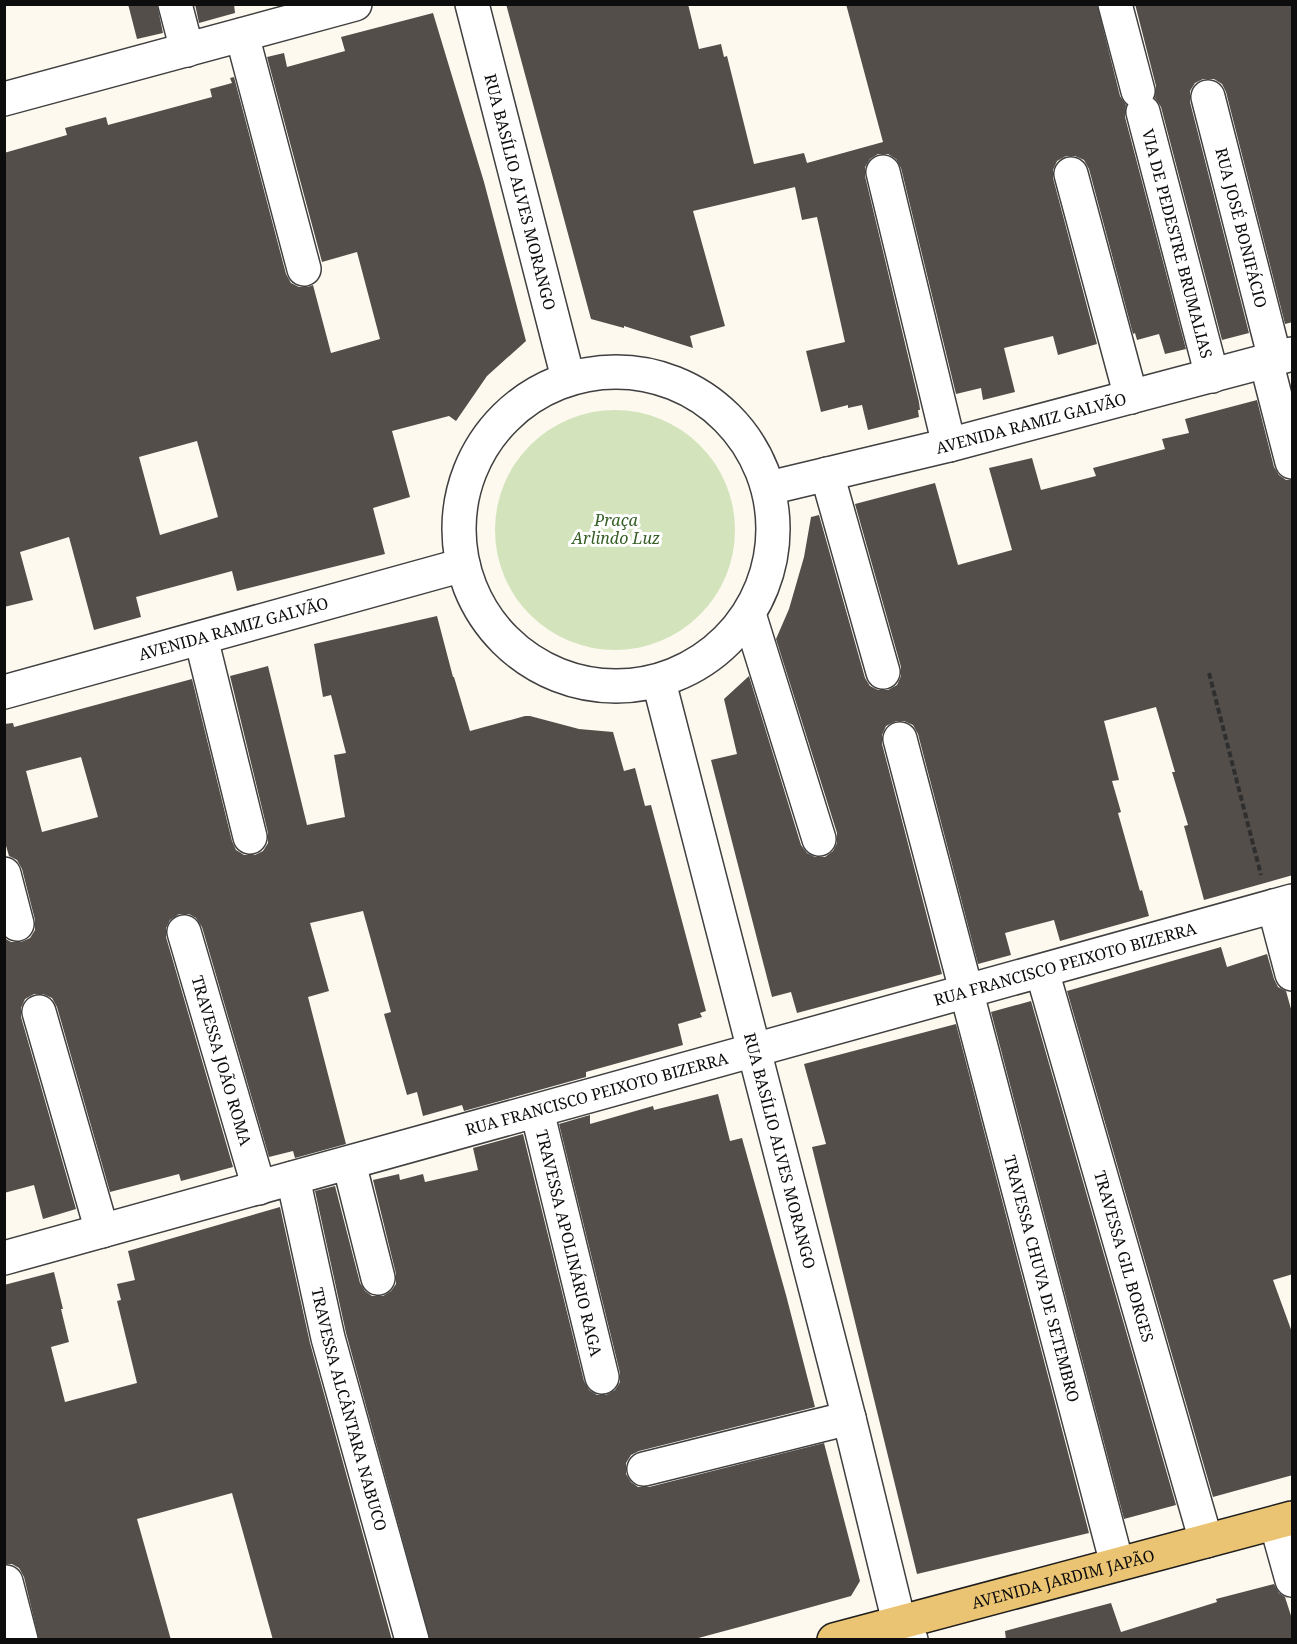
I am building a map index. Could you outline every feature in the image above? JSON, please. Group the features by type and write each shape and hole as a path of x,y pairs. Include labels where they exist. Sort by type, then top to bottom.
{"main road":[{"name":"AVENIDA JARDIM JAPÃO","path":"834,1640 905,1631 1117,1564 1284,1520"}],"street":[{"path":"175,4 187,50"},
{"path":"4,99 242,35 280,14 355,4"},
{"name":"RUA BASÍLIO ALVES MORANGO","path":"472,4 568,378"},
{"name":"VIA DE PEDESTRE BRUMALIAS","path":"1115,4 1212,376"},
{"path":"242,35 304,269"},
{"name":"RUA JOSÉ BONIFÁCIO","path":"1208,97 1278,358 1293,462"},
{"path":"883,172 949,445"},
{"path":"1071,174 1131,397"},
{"name":"AVENIDA RAMIZ GALVÃO","path":"769,488 949,445 1278,358"},
{"path":"618,371 668,379 713,404 748,441 769,488 774,531 772,546 767,574 749,614 725,644 694,667 659,682 616,687 575,682 536,666 503,640 478,605 463,566 459,519 469,473 492,432 526,399 568,378 618,371"},
{"path":"828,474 883,672"},
{"name":"AVENIDA RAMIZ GALVÃO","path":"4,692 463,566"},
{"path":"749,614 819,839"},
{"path":"201,638 250,837"},
{"name":"RUA BASÍLIO ALVES MORANGO","path":"659,682 905,1631"},
{"name":"TRAVESSA CHUVA DE SETEMBRO","path":"900,739 1117,1564"},
{"path":"4,874 17,924"},
{"path":"1283,904 1293,974"},
{"name":"RUA FRANCISCO PEIXOTO BIZERRA","path":"4,1258 1283,904"},
{"name":"TRAVESSA JOÃO ROMA","path":"184,932 259,1188"},
{"name":"TRAVESSA GIL BORGES","path":"1042,971 1206,1541"},
{"path":"39,1012 102,1231"},
{"name":"TRAVESSA APOLINÁRIO RAGA","path":"537,1111 602,1377"},
{"path":"349,1163 378,1278"},
{"name":"TRAVESSA ALCÂNTARA NABUCO","path":"293,1178 328,1338 412,1640"},
{"path":"644,1469 849,1418"},
{"path":"1284,1520 1293,1581"},
{"path":"6,1582 21,1640"}],"path":[{"path":"1209,673 1265,888 1283,904"}],"green space":[{"name":"Praça Arlindo Luz","path":"603,410 627,410 650,415 672,424 700,445 715,463 726,484 733,506 735,530 733,554 726,576 715,597 700,615 672,636 650,645 627,650 603,650 580,645 558,636 539,623 522,606 509,587 500,565 495,542 495,518 500,495 509,473 522,454 539,437 558,424 580,415"}],"building":[{"path":"128,4 157,4 163,33 137,39"},
{"path":"195,4 234,4 235,13 199,23"},
{"path":"506,4 688,4 699,49 721,44 724,57 727,56 754,164 804,153 807,163 883,142 846,4 1097,4 1120,96 1126,105 1125,117 1186,349 1165,354 1159,334 1137,340 1135,333 1133,334 1089,169 1084,160 1075,156 1066,156 1057,161 1053,170 1053,178 1097,344 1058,355 1053,336 1004,348 1015,392 983,400 981,388 956,394 901,168 896,159 888,154 878,154 870,159 865,167 865,176 919,402 919,417 868,430 862,405 848,408 848,405 821,412 806,351 845,342 817,217 802,220 795,187 693,211 725,326 690,336 693,348 624,326 624,328 591,319"},
{"path":"1135,4 1293,4 1293,322 1285,324 1226,92 1222,84 1214,79 1203,79 1195,83 1190,91 1190,102 1249,333 1222,340 1161,107 1155,98 1156,86"},
{"path":"433,13 484,182 526,341 487,376 456,421 449,416 392,431 410,497 373,508 385,554 237,591 232,571 136,597 141,617 94,630 69,537 20,552 33,600 4,607 4,153 67,135 65,128 106,117 108,125 212,97 210,89 232,83 230,78 234,77 286,274 291,283 299,287 313,285 331,353 380,339 357,252 322,262 267,57 284,53 287,67 345,51 341,37","holes":["197,441 218,517 160,535 139,457"]},
{"path":"1257,400 1274,467 1286,480 1293,480 1293,875 1204,900 1184,826 1188,825 1172,772 1175,772 1156,707 1104,721 1119,780 1112,781 1121,812 1118,813 1149,916 1060,941 1054,920 1005,933 1011,955 978,964 918,734 913,725 904,721 896,721 886,726 882,735 882,744 942,974 797,1013 791,992 772,997 711,760 737,754 724,699 749,676 801,845 807,853 815,857 825,857 833,851 837,843 837,833 776,639 789,609 804,557 811,517 819,515 865,678 870,686 878,690 888,690 897,685 901,676 901,667 855,504 935,483 958,565 1012,550 989,468 1032,458 1041,490 1096,476 1093,468 1165,449 1162,439 1189,433 1185,419"},
{"path":"437,616 470,731 530,716 579,729 613,732 624,771 635,768 645,806 651,805 706,1011 700,1013 702,1017 678,1024 683,1045 586,1072 586,1077 464,1111 462,1105 423,1116 417,1092 407,1095 384,1014 391,1012 363,911 310,923 329,991 308,997 346,1144 295,1158 293,1151 269,1157 202,927 196,918 189,914 179,914 170,920 166,928 166,937 233,1167 181,1181 179,1174 110,1192 57,1007 52,998 43,994 34,994 25,999 21,1008 21,1017 76,1209 43,1219 34,1185 4,1193 4,938 11,942 21,942 30,938 35,930 35,920 22,869 17,860 9,856 4,839 4,724 13,723 14,727 192,679 232,841 236,850 244,855 255,855 263,851 268,843 268,833 230,676 268,666 307,825 345,817 334,755 346,753 331,695 323,697 314,644","holes":["81,757 98,817 42,832 26,771"]},
{"path":"1221,947 1227,967 1267,954 1278,987 1286,991 1293,1016 1293,1274 1273,1280 1293,1335 1293,1475 1213,1497 1067,991"},
{"path":"1031,1001 1176,1505 1124,1519 991,1012"},
{"path":"956,1024 1089,1533 917,1574 812,1147 826,1144 804,1064"},
{"path":"718,1094 730,1141 742,1138 815,1407 639,1451 631,1455 626,1463 626,1474 638,1487 649,1487 824,1443 860,1581 851,1596 691,1640 430,1640 346,1333 315,1191 335,1186 360,1283 372,1296 383,1296 396,1284 396,1274 373,1180 399,1174 400,1180 423,1174 425,1182 478,1170 473,1148 523,1134 584,1381 589,1390 597,1395 606,1395 615,1390 620,1382 620,1373 559,1124 590,1115 590,1124 653,1106 654,1110"},
{"path":"280,1207 310,1343 392,1640 273,1640 232,1493 137,1519 171,1640 39,1640 24,1577 19,1568 12,1564 4,1564 4,1285 54,1272 69,1342 51,1347 65,1402 137,1383 117,1301 121,1300 117,1284 135,1280 128,1251"},
{"path":"1274,1584 1279,1593 1285,1597 1293,1622 1293,1640 1006,1640 1005,1631 1111,1603 1121,1632 1217,1602 1216,1599"}]}
